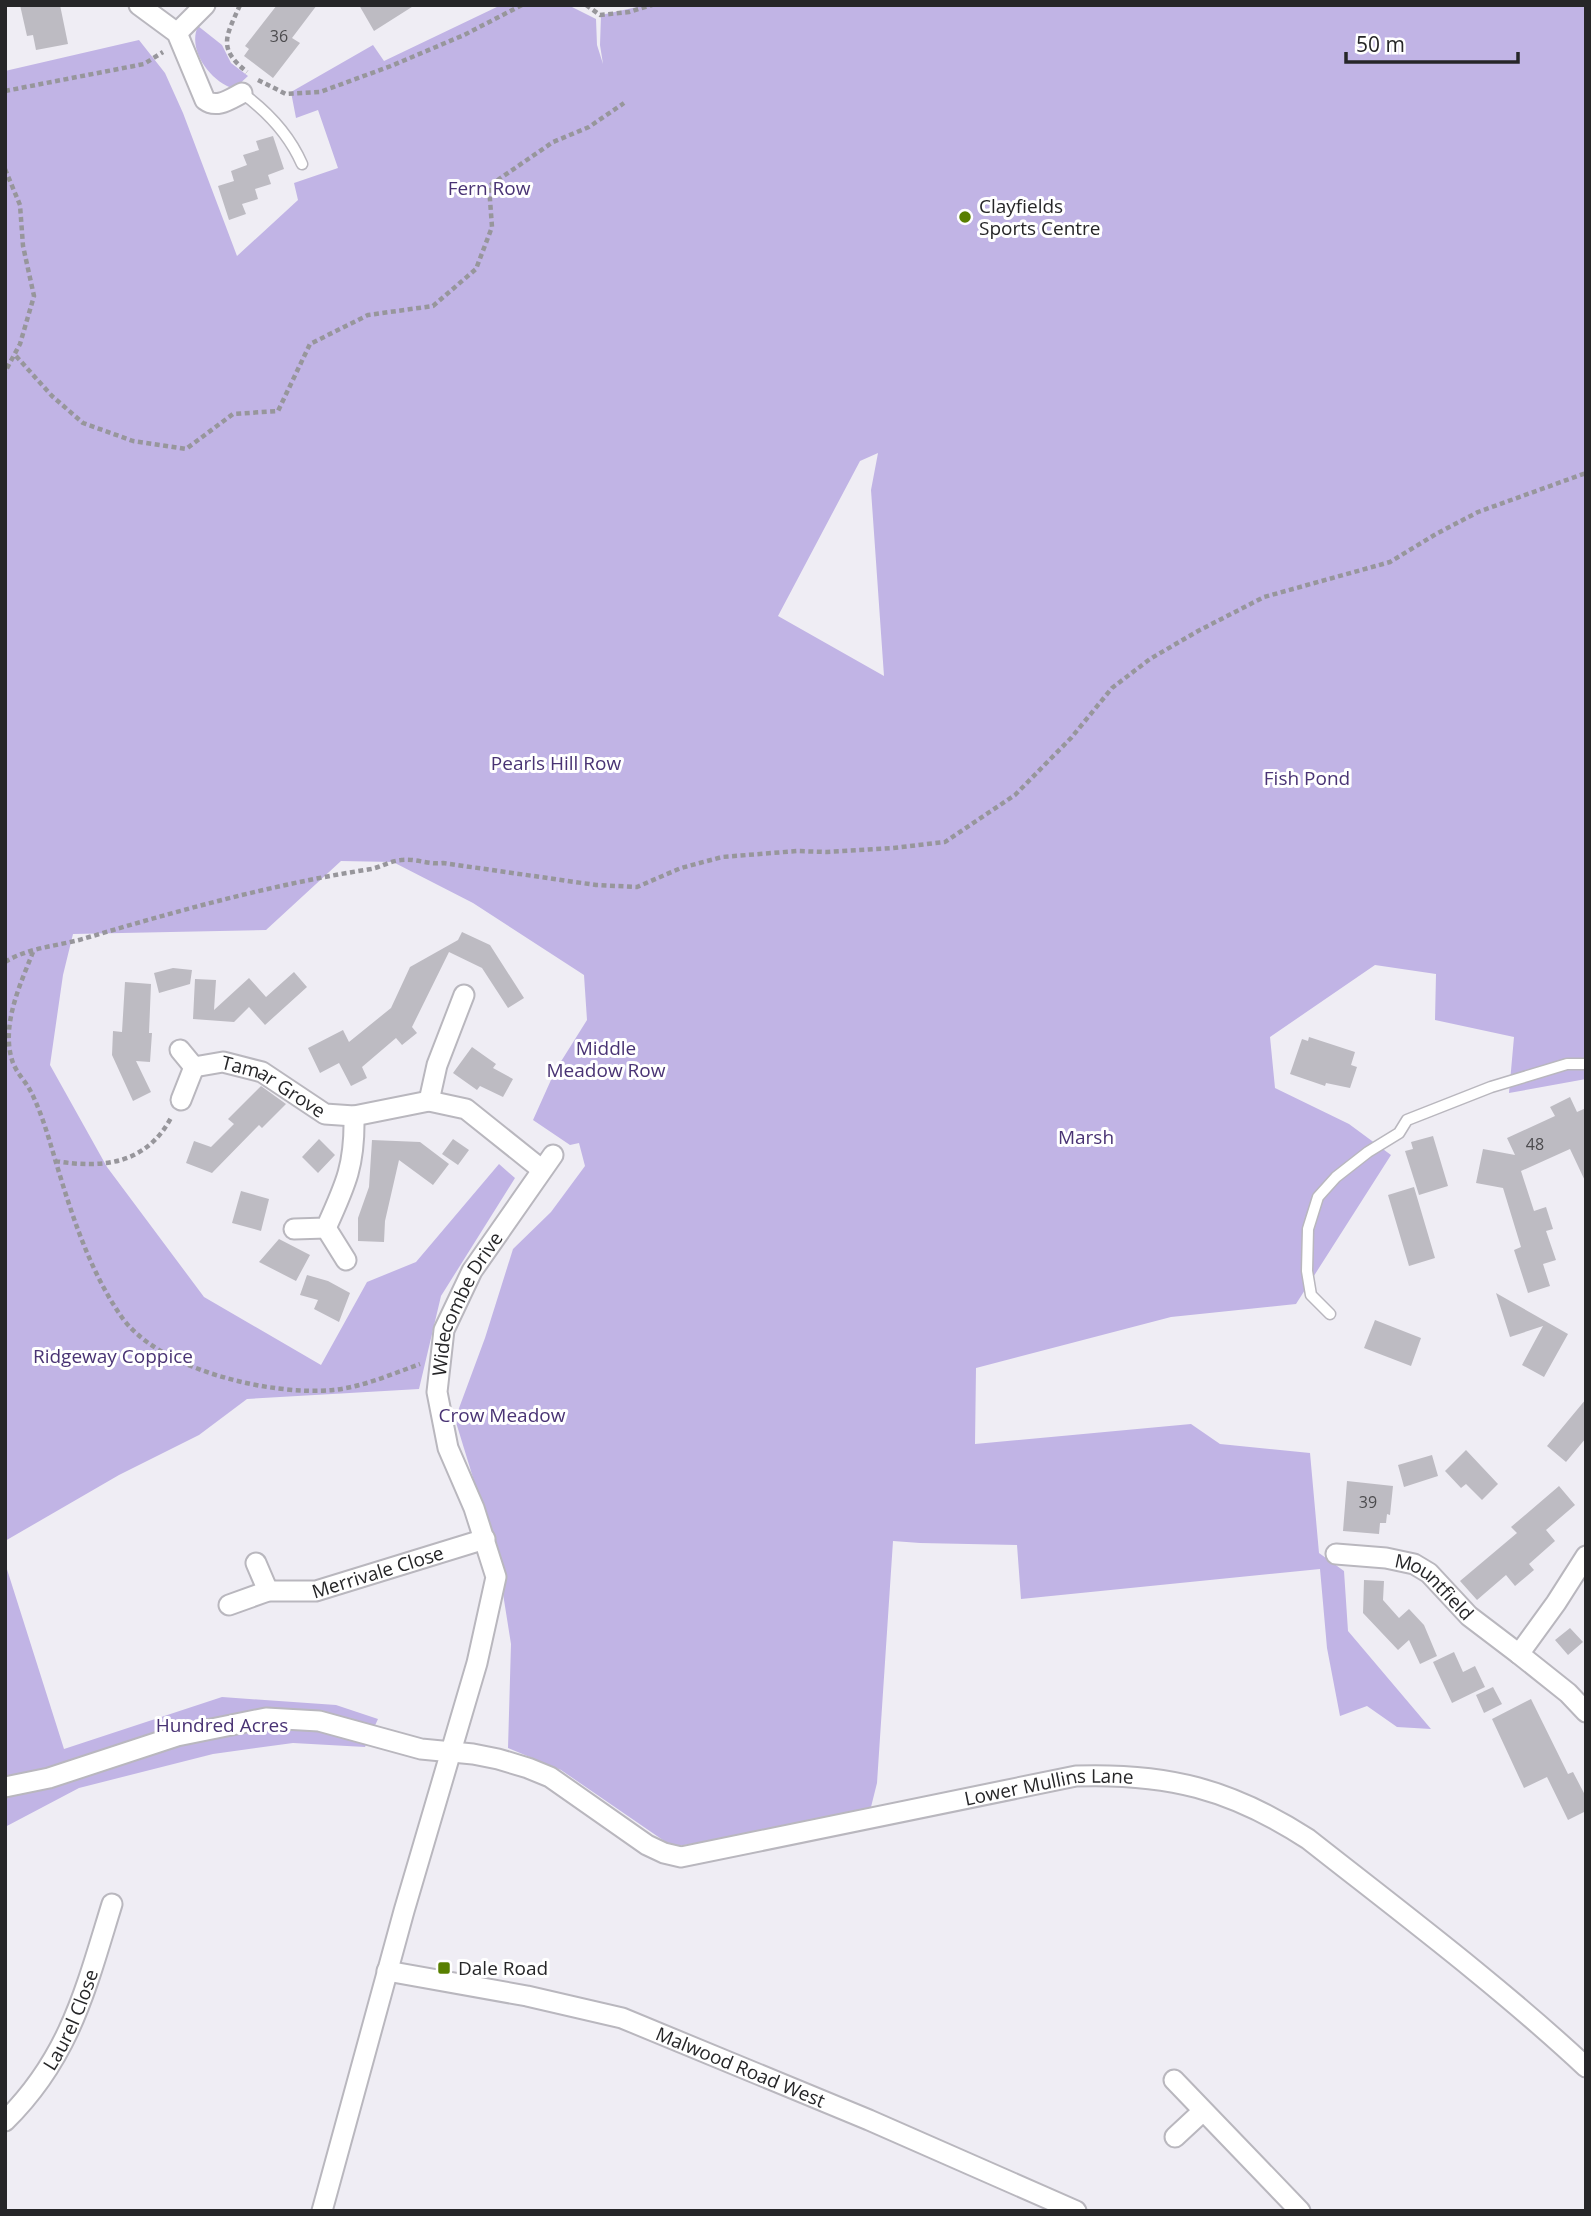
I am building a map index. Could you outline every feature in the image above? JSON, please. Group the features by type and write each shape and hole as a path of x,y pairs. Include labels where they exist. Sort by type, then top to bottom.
{"street":[{"path":"139,5 179,37 205,100 218,104 242,93"},
{"path":"179,37 205,5"},
{"path":"429,1101 437,1065 464,995"},
{"name":"Tamar Grove","path":"180,1050 194,1067"},
{"name":"Tamar Grove","path":"194,1067 223,1062 262,1072 325,1114 354,1116 429,1101 466,1109 547,1162"},
{"name":"Tamar Grove","path":"181,1100 194,1067"},
{"name":"Tamar Grove","path":"326,1228 348,1181 355,1145 354,1116"},
{"name":"Widecombe Drive","path":"451,1752 477,1663 496,1577 474,1508 448,1448 437,1392 444,1330 472,1271 547,1162"},
{"path":"294,1229 326,1228 346,1260"},
{"name":"Merrivale Close","path":"229,1605 268,1591 316,1591 485,1539"},
{"name":"Mountfield","path":"1336,1554 1386,1558 1414,1564 1429,1573 1469,1616 1568,1692 1586,1712"},
{"path":"1520,1654 1586,1556"},
{"path":"256,1563 268,1591"},
{"name":"Lower Mullins Lane","path":"5,1787 49,1778 177,1736 266,1718 319,1721 421,1749 498,1759 550,1777 647,1846 681,1857 1076,1776 1130,1775 1182,1782 1243,1802 1308,1839 1471,1966 1586,2067"},
{"path":"322,2211 387,1971 451,1752"},
{"name":"Laurel Close","path":"5,2121 55,2060 80,2007 112,1904"},
{"name":"Malwood Road West","path":"387,1971 527,1996 622,2018 869,2120 1076,2211"},
{"path":"1174,2080 1300,2211"},
{"path":"1175,2137 1203,2111"}],"lane":[{"path":"242,93 260,106 278,125 294,146 302,164"},
{"path":"1330,1314 1311,1295 1307,1271 1308,1229 1318,1197 1335,1177 1399,1133 1407,1121 1491,1087 1567,1064 1586,1064"}],"path":[{"path":"240,5 226,36 226,49 234,62 251,75 274,90 286,93 320,92 391,66 464,35 522,5"},
{"path":"586,5 600,15 629,12 652,5"},
{"path":"5,91 144,64 179,37"},
{"path":"16,356 52,396 83,423 133,441 186,449 233,414 278,411 310,344 368,315 433,306 476,269 492,227 489,186 552,142 589,127 624,103"},
{"path":"5,169 20,205 23,246 34,296 16,356 5,372"},
{"path":"5,962 18,954 67,944 265,888 378,868 397,860 443,863 596,885 637,887 681,868 722,857 797,851 879,849 945,842 1016,795 1071,738 1112,688 1150,659 1198,631 1264,597 1390,562 1478,512 1586,473"},
{"path":"34,951 12,1006 8,1048 13,1064 31,1091 69,1205 94,1265 121,1316 139,1336 177,1361 202,1370 258,1385 309,1391 336,1390 441,1357"},
{"path":"55,1161 84,1165 107,1164 131,1157 152,1145 166,1129 181,1100"}],"green space":[{"path":"501,5 568,5 596,19 597,45 603,64 600,45 601,15 646,5 1586,5 1586,1079 1509,1093 1514,1037 1435,1020 1436,974 1375,965 1270,1037 1275,1088 1349,1124 1391,1155 1296,1304 1171,1317 976,1368 975,1444 1191,1424 1220,1444 1310,1453 1319,1553 1344,1571 1348,1631 1431,1729 1397,1727 1367,1706 1340,1716 1327,1648 1320,1569 1021,1599 1017,1545 893,1541 877,1783 871,1807 779,1828 673,1847 561,1770 508,1748 511,1644 497,1556 455,1419 485,1338 513,1249 551,1212 585,1166 579,1143 570,1145 533,1120 555,1071 587,1020 584,975 473,903 393,862 341,861 266,930 73,934 63,975 50,1065 107,1167 204,1297 321,1365 367,1282 416,1262 499,1164 515,1178 441,1296 419,1389 247,1399 199,1435 119,1475 5,1541 5,71 139,40 165,73 183,113 237,256 298,200 294,183 338,168 318,110 296,118 291,92 373,45 384,61","holes":["878,453 871,490 884,676 778,616 860,461"]},
{"path":"198,26 222,45 231,63 248,76 234,89 217,79 203,64 196,45"},
{"name":"Hundred Acres","path":"5,1563 64,1749 222,1697 336,1705 378,1719 365,1747 293,1743 213,1754 79,1788 5,1827"}],"building":[{"path":"20,5 60,5 68,44 36,50 33,35 27,36"},
{"path":"277,5 317,5 292,38 300,43 273,78 244,56 249,49 245,46"},
{"path":"359,5 415,5 374,31"},
{"path":"273,136 284,169 268,175 271,184 255,189 258,199 242,204 246,214 229,220 218,186 234,181 231,171 247,165 243,155 259,150 256,141"},
{"path":"462,932 490,945 524,998 508,1008 482,968 449,952 412,1027 417,1033 402,1045 396,1038 362,1067 367,1078 351,1086 339,1063 320,1073 308,1048 343,1030 349,1042 391,1008 410,967 458,940"},
{"path":"173,968 192,970 190,984 159,993 154,973"},
{"path":"294,972 307,987 265,1025 249,1007 234,1022 193,1019 195,979 216,980 214,1010 249,978 266,997"},
{"path":"125,982 151,984 150,1062 136,1061 151,1092 133,1101 112,1055 113,1031 122,1032"},
{"path":"1309,1037 1355,1052 1351,1065 1357,1067 1350,1088 1326,1083 1325,1086 1290,1074 1302,1039 1308,1041"},
{"path":"472,1047 496,1064 493,1068 513,1079 503,1097 480,1086 477,1090 453,1073"},
{"path":"261,1086 286,1104 262,1128 259,1125 212,1173 186,1163 194,1141 211,1147 234,1124 228,1119"},
{"path":"1570,1097 1577,1112 1586,1108 1586,1183 1570,1149 1521,1171 1534,1211 1546,1207 1553,1229 1546,1231 1556,1260 1543,1264 1550,1286 1528,1293 1514,1250 1521,1247 1503,1188 1476,1183 1483,1149 1515,1155 1507,1138 1555,1116 1550,1107"},
{"path":"1433,1136 1448,1186 1419,1195 1405,1151 1413,1149 1411,1142"},
{"path":"319,1139 335,1155 318,1173 302,1157"},
{"path":"453,1139 469,1150 458,1165 442,1154"},
{"path":"372,1140 420,1142 449,1164 433,1185 399,1160 385,1221 384,1242 358,1241 358,1218 369,1187"},
{"path":"1414,1187 1435,1258 1409,1266 1388,1195"},
{"path":"241,1191 269,1199 261,1231 232,1223"},
{"path":"279,1239 310,1255 296,1281 259,1262"},
{"path":"307,1275 328,1281 350,1293 339,1322 314,1309 318,1300 300,1295"},
{"path":"1496,1293 1568,1334 1544,1377 1522,1365 1543,1326 1510,1337"},
{"path":"1375,1320 1421,1338 1411,1366 1364,1348"},
{"path":"1586,1399 1586,1438 1566,1462 1547,1446"},
{"path":"1466,1450 1498,1484 1482,1500 1466,1484 1461,1488 1445,1471"},
{"path":"1432,1455 1438,1476 1404,1487 1398,1465"},
{"path":"1347,1481 1393,1486 1390,1515 1387,1514 1386,1523 1380,1523 1379,1534 1343,1531"},
{"path":"1559,1486 1575,1505 1546,1530 1555,1541 1529,1564 1534,1570 1515,1586 1506,1575 1477,1600 1460,1581 1517,1533 1511,1527"},
{"path":"1364,1580 1384,1581 1383,1600 1399,1618 1409,1609 1424,1625 1437,1656 1420,1664 1409,1640 1398,1650 1363,1613"},
{"path":"1570,1628 1583,1642 1568,1655 1555,1640"},
{"path":"1454,1652 1463,1672 1475,1666 1485,1687 1452,1703 1433,1662"},
{"path":"1493,1687 1502,1704 1484,1713 1476,1695"},
{"path":"1531,1699 1568,1774 1573,1772 1586,1797 1586,1811 1568,1820 1547,1777 1524,1788 1492,1719"}],"place":[{"name":"Clayfields Sports Centre","path":"965,217"},
{"name":"Dale Road","path":"444,1968"}],"park label":[{"name":"Fern Row","path":"489,188"},
{"name":"Pearls Hill Row","path":"556,763"},
{"name":"Fish Pond","path":"1307,778"},
{"name":"Middle Meadow Row","path":"606,1059"},
{"name":"Marsh","path":"1086,1137"},
{"name":"Ridgeway Coppice","path":"113,1356"},
{"name":"Crow Meadow","path":"502,1415"}]}
